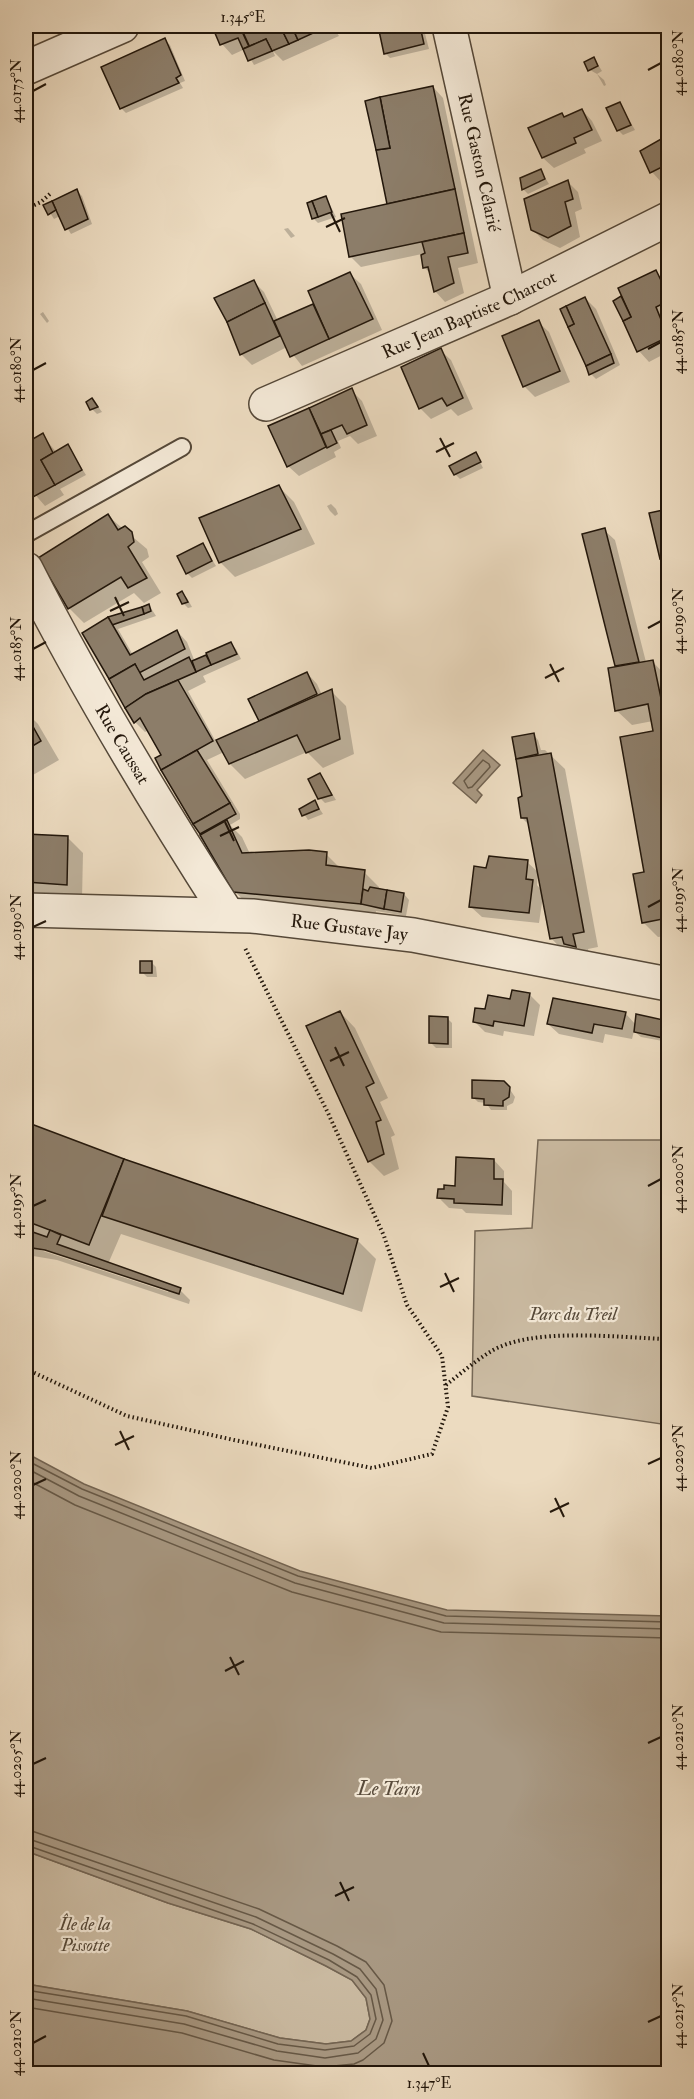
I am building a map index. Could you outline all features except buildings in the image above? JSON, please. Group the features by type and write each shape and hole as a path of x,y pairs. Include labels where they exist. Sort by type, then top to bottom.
{"street":[{"path":"26,68 122,26"},
{"name":"Rue Gaston Célarié","path":"449,26 510,298"},
{"name":"Rue Jean Baptiste Charcot","path":"266,404 510,298 669,219"},
{"name":"Rue Caussat","path":"26,568 55,628 178,836 228,915"},
{"name":"Rue Gustave Jay","path":"26,910 228,915 413,935 669,984"}],"lane":[{"path":"26,534 182,447"}],"path":[{"path":"26,209 41,202 51,193"},
{"path":"26,1369 127,1416 372,1468 432,1454 448,1407 442,1356 407,1305 384,1236 328,1113 228,915"},
{"path":"445,1386 492,1351 522,1339 573,1336 669,1339"}],"green space":[{"name":"Parc du Treil","path":"538,1140 668,1140 668,1425 472,1396 475,1231 532,1228"},
{"name":"Île de la Pissotte","path":"26,1851 168,1903 251,1929 326,1966 352,1980 366,1998 370,2019 366,2030 351,2041 326,2044 280,2038 187,2011 26,1984"}],"water":[{"path":"483,750 500,765 477,790 482,795 476,803 453,783"},
{"name":"Le Tarn","path":"26,1453 84,1484 300,1571 447,1610 668,1616 668,2073 26,2073 26,1984 187,2011 280,2038 326,2044 351,2041 366,2030 370,2019 366,1998 352,1980 251,1929 168,1903 26,1851"}]}
